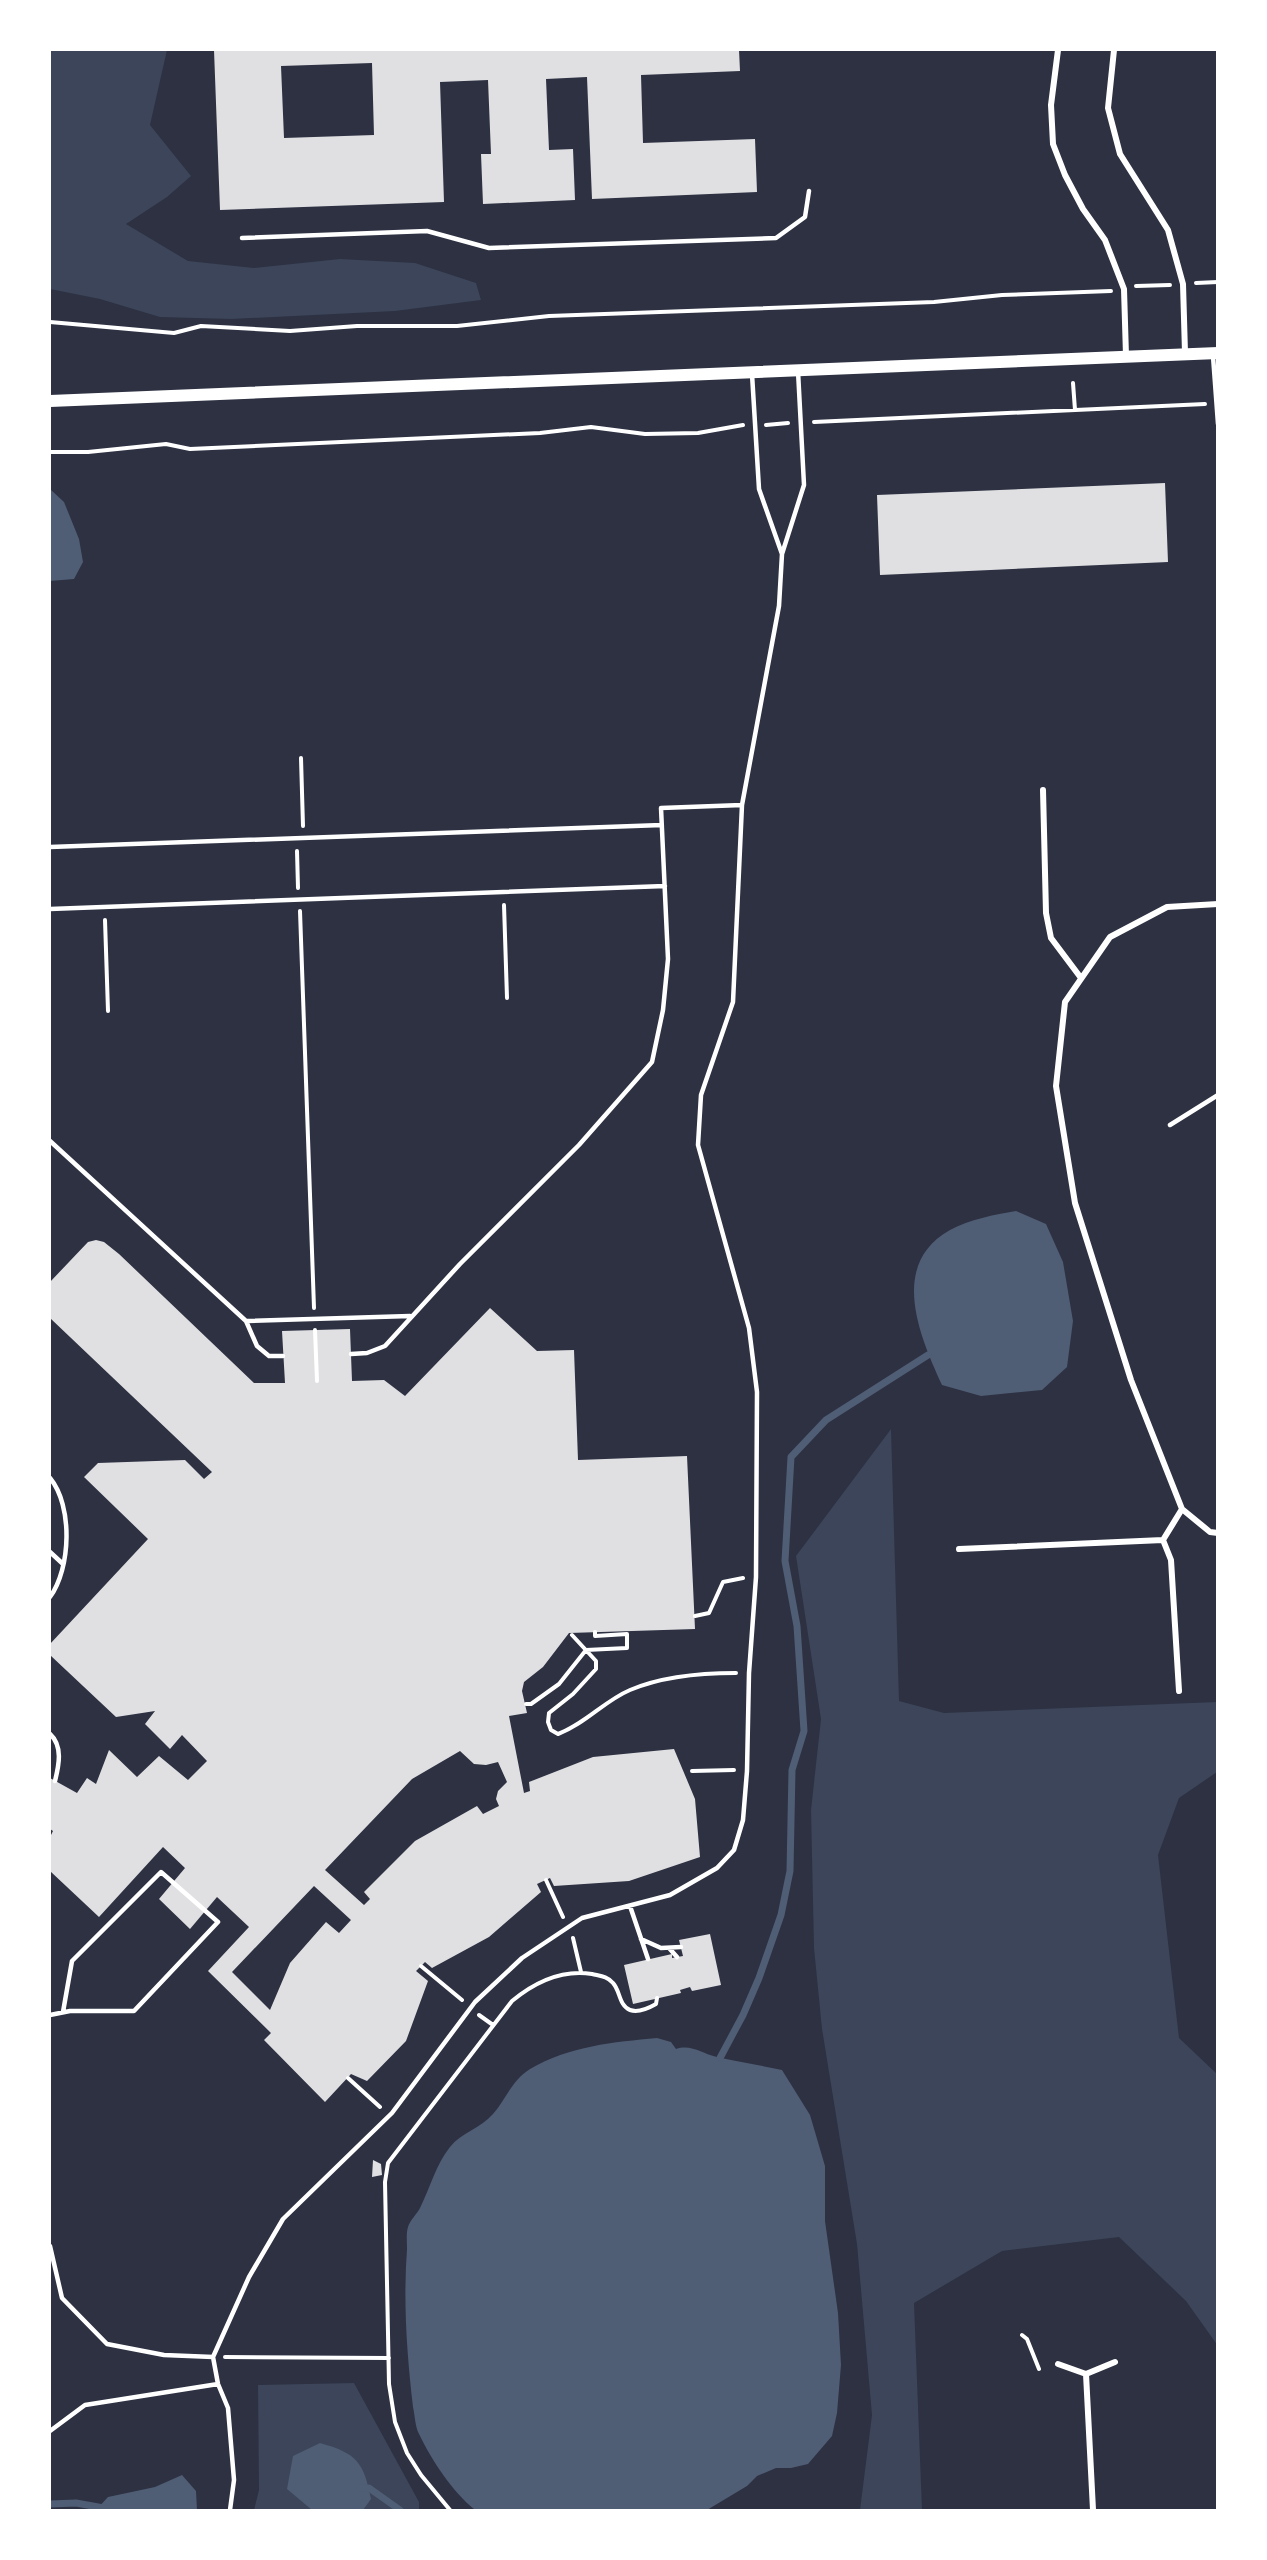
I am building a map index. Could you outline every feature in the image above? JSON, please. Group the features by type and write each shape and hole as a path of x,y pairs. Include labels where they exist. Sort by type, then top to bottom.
{"main road":[{"path":"50,401 1215,353"}],"street":[{"path":"1058,50 1051,105 1053,144 1065,175 1083,209 1105,240 1124,289 1126,356"},
{"path":"1114,50 1108,108 1120,154 1168,230 1183,284 1185,354"},
{"path":"1042,790 1046,913 1051,938 1082,978"},
{"path":"1218,904 1167,907 1110,937 1065,1002 1056,1086 1075,1203 1131,1380 1182,1509 1210,1532 1218,1533"},
{"path":"1163,1540 1182,1509"},
{"path":"959,1550 1163,1540"},
{"path":"1163,1540 1171,1560 1179,1691"},
{"path":"1058,2364 1086,2374 1114,2362"},
{"path":"1086,2374 1094,2511"}],"lane":[{"path":"242,238 427,231 489,248 776,238 805,217 809,191"},
{"path":"1215,353 1215,403 1218,424"},
{"path":"230,2511 234,2480 228,2408 218,2384 213,2357 249,2277 283,2219 389,2115 471,2008 522,1958 582,1918 670,1895 717,1868 734,1850 743,1820 747,1770 749,1673 756,1577 757,1392 749,1328 698,1145 701,1095 733,1002 741,805 779,606 782,554 804,484 798,371"},
{"path":"752,373 759,489 782,554"},
{"path":"351,1354 367,1353 385,1346 460,1264 579,1145 652,1062 663,1010 668,959 661,808 741,805"},
{"path":"50,847 662,825"},
{"path":"50,909 665,886"},
{"path":"1170,1125 1218,1095"},
{"path":"50,1141 246,1321 257,1346 268,1356 283,1356"},
{"path":"246,1321 410,1316"},
{"path":"50,1478 62,1505 68,1534 63,1564 50,1597"},
{"path":"50,1552 63,1564"},
{"path":"50,1734 54,1738 61,1762 54,1781"},
{"path":"50,2015 63,2012 134,2011 218,1922 160,1872 72,1961 63,2012"},
{"path":"630,1906 648,1959"},
{"path":"641,1939 661,1947 681,1947"},
{"path":"669,1947 677,1957"},
{"path":"50,2246 62,2298 107,2344 164,2355 213,2357"},
{"path":"50,2431 85,2404 218,2384"}],"path":[{"path":"50,322 174,333 201,326 290,331 357,326 457,326 549,316 934,302 1002,295 1218,282"},
{"path":"1073,383 1075,410"},
{"path":"50,452 88,452 166,444 190,449 528,434 591,427 645,434 698,433 755,425 1215,403"},
{"path":"301,758 304,823 297,847 298,900 307,1072 317,1382"},
{"path":"504,892 507,998"},
{"path":"106,907 108,1011"},
{"path":"695,1616 709,1613 723,1582 733,1578 756,1577"},
{"path":"526,1704 531,1704 559,1684 586,1650 627,1648 627,1634 595,1636 595,1632"},
{"path":"572,1635 596,1661 596,1669 573,1694 549,1713 548,1722 551,1730 558,1734 573,1728 630,1690 674,1677 749,1673"},
{"path":"692,1771 747,1770"},
{"path":"421,1966 493,2025"},
{"path":"450,2511 421,2475 399,2438 389,2384 386,2169 391,2158 493,2025 512,2001 529,1987 566,1973 580,1972 606,1977 614,1984 623,2004 630,2010 640,2011 651,2007 656,2004 657,1998"},
{"path":"348,2078 389,2115"},
{"path":"1022,2336 1027,2339 1040,2369"},
{"path":"213,2357 389,2358"}],"shaded area":[{"path":"50,50 167,50 150,125 191,176 167,197 126,224 188,261 254,268 340,259 415,263 476,283 481,300 395,311 231,319 160,317 100,299 50,289"},
{"path":"50,489 64,502 79,539 83,562 74,579 50,581"},
{"path":"1016,1211 1046,1224 1063,1262 1073,1321 1067,1367 1042,1390 981,1396 942,1385 925,1344 914,1302 915,1281 920,1262 931,1244 950,1230 974,1220"},
{"path":"891,1429 899,1701 944,1713 1217,1702 1217,1772 1179,1798 1158,1855 1179,2038 1217,2074 1218,2346 1186,2301 1119,2237 1002,2251 914,2303 922,2510 860,2510 872,2415 857,2244 822,2029 814,1948 811,1810 821,1719 796,1556"},
{"path":"657,2038 671,2042 676,2049 687,2048 717,2057 782,2070 810,2115 825,2166 825,2221 838,2313 841,2365 837,2413 832,2436 808,2464 791,2468 776,2468 757,2476 747,2486 707,2510 475,2510 458,2494 436,2465 416,2424 409,2368 405,2289 407,2229 450,2147 460,2137 488,2119 524,2073 545,2061 576,2050"},
{"path":"354,2383 419,2502 419,2510 254,2510 259,2490 258,2385"},
{"path":"320,2443 343,2451 357,2461 362,2468 371,2499 363,2510 312,2510 287,2489 293,2456"},
{"path":"182,2475 196,2491 197,2510 96,2510 108,2497 155,2487"}],"building":[{"path":"214,50 739,50 740,71 641,75 643,143 755,139 757,192 592,199 587,77 546,79 549,150 573,149 575,200 483,204 481,154 491,154 488,80 440,82 444,202 220,210","holes":["372,63 374,135 284,138 281,66"]},
{"path":"1165,483 1168,562 880,575 877,495"},
{"path":"96,1240 104,1242 119,1254 254,1383 285,1383 282,1331 350,1329 352,1381 384,1380 405,1396 490,1308 537,1351 574,1350 578,1460 687,1456 695,1629 569,1633 543,1667 524,1682 522,1691 527,1713 509,1716 524,1793 530,1791 529,1782 593,1757 674,1749 695,1799 700,1857 629,1881 554,1886 550,1878 537,1884 541,1892 489,1937 432,1968 425,1962 416,1971 428,1981 406,2041 367,2081 351,2074 325,2102 264,2040 271,2033 208,1971 249,1927 217,1897 190,1929 159,1899 185,1868 163,1847 99,1917 50,1871 50,1837 53,1831 50,1829 50,1778 77,1793 87,1778 96,1784 109,1750 137,1777 159,1756 188,1780 207,1761 182,1735 170,1749 145,1724 155,1711 116,1717 50,1655 50,1644 148,1539 84,1477 98,1463 185,1460 204,1479 212,1472 50,1318 50,1282 88,1242","holes":["460,1751 474,1764 486,1765 498,1762 507,1782 498,1791 496,1799 499,1806 483,1814 477,1806 415,1841 364,1892 370,1899 364,1905 325,1870 412,1779","314,1886 351,1920 339,1933 326,1922 290,1963 270,2010 232,1972"]},
{"path":"710,1934 721,1985 692,1991 690,1987 680,1990 681,1993 633,2004 624,1965 672,1954 672,1958 683,1956 679,1940"},
{"path":"373,2160 381,2164 382,2175 372,2177"}],"waterway":[{"path":"720,2058 743,2015 759,1978 781,1915 790,1871 792,1770 804,1731 797,1626 785,1561 791,1457 826,1420 928,1355"},
{"path":"360,2488 369,2488 400,2510"},
{"path":"50,2504 76,2503 115,2510"}]}
